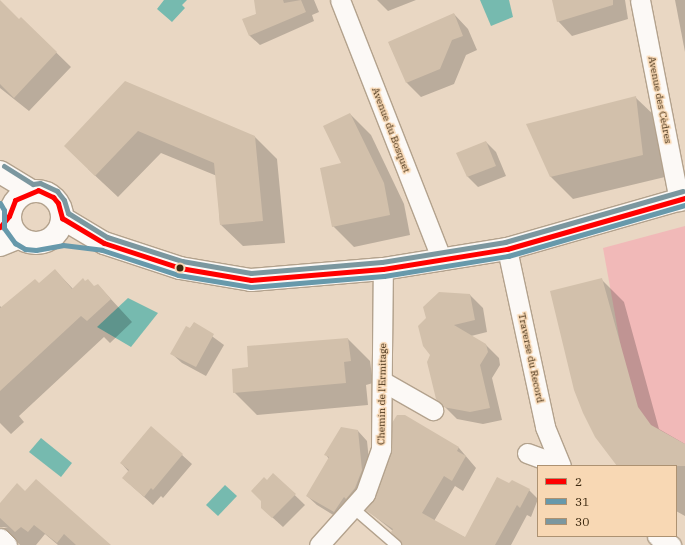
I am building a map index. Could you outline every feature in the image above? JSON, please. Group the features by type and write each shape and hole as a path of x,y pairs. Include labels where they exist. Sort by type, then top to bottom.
{"street":[{"name":"Avenue du Bosquet","path":"340,0 442,260"},
{"name":"Avenue des Cèdres","path":"640,0 682,199"},
{"path":"0,172 32,191"},
{"path":"0,188 10,225 10,242 35,243 50,239 63,238 104,243 180,268 251,280 383,269 506,249 682,199"},
{"path":"7,217 15,200 32,191 38,190 52,197 58,203 62,218 61,227 50,239"},
{"path":"62,218 104,243"},
{"name":"Traverse du Record","path":"506,249 545,427 560,465"},
{"name":"Chemin de l'Ermitage","path":"319,545 365,494 381,449 383,269"},
{"path":"382,381 433,410"},
{"path":"527,452 560,465"},
{"path":"659,537 671,545"},
{"path":"0,538 7,545"}],"lane":[{"path":"353,508 396,545"}],"shaded area":[{"path":"685,226 685,446 642,421 625,370 603,248"}],"water":[{"path":"164,0 187,0 182,5 185,8 172,22 157,9"},
{"path":"480,0 509,0 513,17 491,26"},
{"path":"128,298 158,313 131,347 97,327"},
{"path":"41,438 72,463 61,477 29,452"},
{"path":"225,485 237,496 218,516 206,505"}],"building":[{"path":"0,0 19,19 21,17 57,52 14,98 0,84"},
{"path":"254,0 283,0 284,3 301,0 306,12 249,36 242,19 256,14"},
{"path":"552,0 613,0 613,5 557,22"},
{"path":"454,13 463,36 452,40 440,69 406,83 388,42"},
{"path":"125,81 255,136 263,221 220,225 214,163 138,131 95,176 64,146"},
{"path":"636,96 643,155 550,177 526,124"},
{"path":"350,113 384,183 390,215 332,227 320,168 341,163 323,126"},
{"path":"486,141 496,166 467,177 456,153"},
{"path":"55,269 72,289 83,278 85,281 88,279 94,286 98,284 111,299 87,321 81,316 0,391 0,308 35,279 39,283"},
{"path":"602,278 638,407 651,425 685,444 685,466 616,465 595,437 574,390 550,291"},
{"path":"439,292 470,294 475,320 454,325 486,344 488,352 480,365 490,408 470,412 443,407 436,399 427,362 430,355 423,346 418,326 426,318 423,307"},
{"path":"194,322 214,334 196,367 170,354 186,326 190,328"},
{"path":"348,338 351,361 344,362 346,383 233,393 232,369 248,367 247,346"},
{"path":"397,415 405,415 459,447 457,451 466,456 452,481 444,476 422,513 465,537 497,477 509,483 512,480 530,489 520,508 517,505 495,545 402,545 391,532 393,529 365,510 375,498 391,453 392,423"},
{"path":"151,426 183,454 153,490 151,488 144,497 122,478 129,470 120,463"},
{"path":"341,427 358,430 362,470 355,488 346,499 344,497 334,512 306,496 329,457 324,455"},
{"path":"273,473 296,494 272,518 261,508 261,501 251,491 264,477 267,480"},
{"path":"36,479 111,545 76,545 64,534 57,543 34,525 28,532 21,527 15,532 0,518 0,503 17,483 25,491"}],"transit line":[{"name":"30","path":"4,166 33,184 40,183 57,191 64,200 68,213 107,237 182,261 251,273 382,262 505,242 683,191"},
{"name":"2","path":"0,227 9,216 15,200 38,190 53,197 58,203 62,218 104,243 180,268 251,280 383,269 507,249 685,198"},
{"name":"31","path":"0,203 4,210 4,228 15,243 25,249 36,250 63,245 102,250 178,275 251,287 384,276 508,256 685,205"}]}
